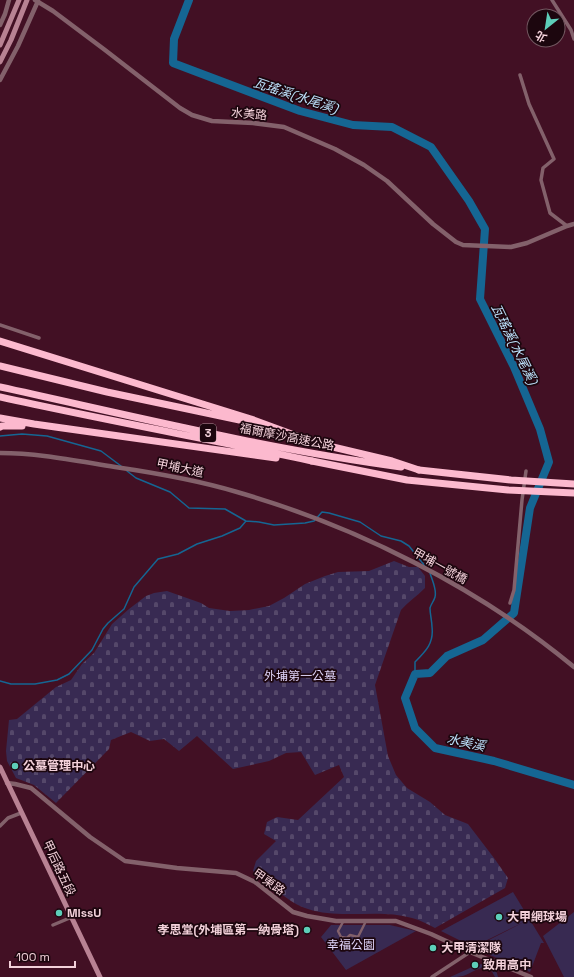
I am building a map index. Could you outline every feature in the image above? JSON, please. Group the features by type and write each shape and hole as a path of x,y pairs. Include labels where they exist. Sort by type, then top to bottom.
{"highway":[{"path":"0,341 280,429 316,443 392,461 418,470"},
{"path":"0,366 107,392 280,429"},
{"name":"福爾摩沙高速公路","path":"0,387 281,448 359,462 511,480 574,484"},
{"name":"福爾摩沙高速公路","path":"0,397 57,410 189,435 407,480 508,490 574,493"},
{"path":"0,418 58,428 257,456 312,461"},
{"path":"0,427 15,425 58,428"}],"main road":[{"path":"0,45 18,2"},
{"path":"0,62 26,3"},
{"name":"甲后路五段","path":"0,766 100,977"}],"street":[{"path":"0,25 9,0"},
{"path":"552,0 571,30 574,39"},
{"path":"0,80 18,46 37,1"},
{"name":"水美路","path":"37,1 105,50 180,108 192,115 212,121 253,123 284,127 335,149 364,165 381,177 433,224 456,242 463,245 511,247 527,243 567,226"},
{"path":"520,75 529,104 554,159 543,168 541,180 550,213 567,226 574,224"},
{"path":"0,325 39,338"},
{"name":"甲埔大道","path":"0,453 47,456 187,479 236,491 309,515 350,532"},
{"path":"510,603 514,590 526,471"},
{"name":"甲埔一號橋","path":"350,532 407,559 467,592 515,624 574,667"},
{"name":"甲東路","path":"7,783 31,788 90,837 125,861 177,868 236,873 254,882 293,912 300,915 343,921 396,921 431,934 470,952 532,977"},
{"path":"0,826 8,818 21,813"},
{"path":"53,925 72,917"},
{"path":"343,921 338,931 342,937 347,938 350,935 358,937"},
{"path":"355,943 366,921"},
{"path":"432,977 470,952"}],"green space":[{"name":"外埔第一公墓","path":"394,561 409,567 418,567 425,576 425,588 401,610 375,685 388,756 396,775 407,788 430,802 445,815 468,824 508,878 505,888 435,928 418,920 399,915 334,914 321,912 308,909 286,898 253,871 256,861 276,841 264,834 267,822 277,817 298,820 344,777 339,765 315,775 301,752 286,753 269,761 233,769 197,736 179,751 164,739 150,741 131,732 111,740 109,749 56,803 34,785 16,778 7,761 6,751 9,720 17,719 56,687 71,680 82,664 94,653 112,624 146,596 167,591 201,603 209,608 230,611 249,610 269,606 305,584 325,576 338,572 369,571"},
{"name":"大甲網球場","path":"513,892 530,919 473,947 441,931"},
{"path":"574,912 574,977 564,977 543,936"},
{"path":"530,919 544,943 541,943 530,972 473,948"},
{"name":"幸福公園","path":"331,925 390,925 416,931 346,970 321,937"},
{"path":"479,964 494,968 498,977 495,977 491,970 487,968 480,968 463,976 450,977"}],"waterway":[{"name":"瓦瑤溪(水尾溪)","path":"189,0 174,39 173,63 300,111 353,125 392,127 431,147 469,201 485,229 480,299 514,367 540,429 549,462 530,508 514,613 483,640 447,656 430,673 415,674 405,698 415,728 435,748 494,761 574,785"},
{"path":"0,436 22,434 47,436 101,451 121,466"},
{"path":"127,471 136,478 170,492 189,508 225,509 246,521 274,525 305,523 314,521 322,512 360,522 381,536 401,541 409,546 425,566"},
{"path":"0,681 11,684 35,684 57,680 69,674 92,650 103,629 108,623 124,609 134,587 158,559 178,554 197,544 222,536 240,528 246,521"},
{"path":"415,674 415,662 426,650 432,638 430,608 435,598 435,588 430,573"}],"place":[{"name":"公墓管理中心","path":"15,766"},
{"name":"MissU","path":"59,913"},
{"name":"大甲網球場","path":"499,917"},
{"name":"孝思堂(外埔區第一納骨塔)","path":"307,930"},
{"name":"大甲清潔隊","path":"433,948"},
{"name":"致用高中","path":"475,965"}],"water label":[{"name":"水美溪","path":"466,742"}]}
